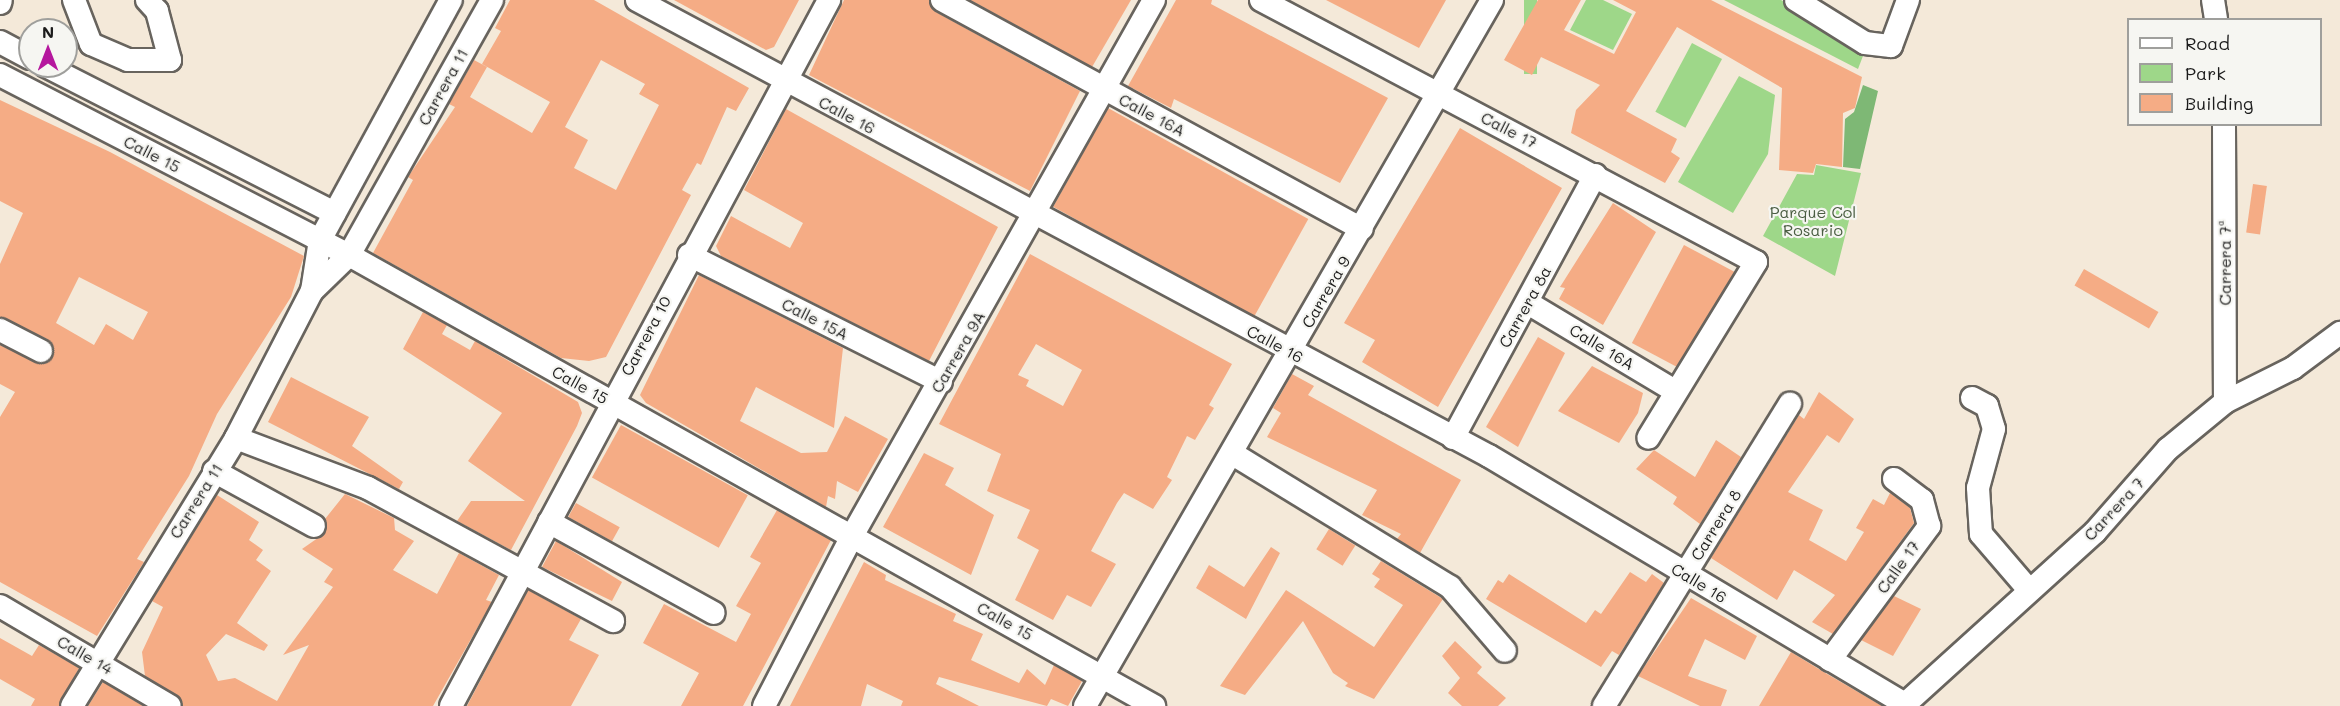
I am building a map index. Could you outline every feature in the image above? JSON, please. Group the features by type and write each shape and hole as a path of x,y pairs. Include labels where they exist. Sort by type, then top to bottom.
{"street":[{"path":"74,0 91,44 129,60 170,60 157,11 147,0"},
{"name":"Carrera 11","path":"72,706 96,661 236,438 312,291 320,240 451,0"},
{"name":"Carrera 11","path":"312,291 349,255 492,0"},
{"name":"Calle 16","path":"637,0 1453,438 1904,705"},
{"name":"Carrera 10","path":"451,706 524,575 549,522 689,255 829,0"},
{"name":"Calle 16A","path":"942,0 1362,229"},
{"name":"Carrera 9A","path":"764,706 852,536 1036,216 1154,0"},
{"name":"Calle 17","path":"1261,0 1756,262 1675,392"},
{"name":"Carrera 9","path":"1085,706 1441,96 1492,0"},
{"path":"1796,0 1865,43 1891,46 1908,0"},
{"path":"2213,0 2216,18"},
{"path":"0,42 18,52"},
{"name":"Calle 15","path":"0,75 349,255 1154,706"},
{"name":"Calle 15","path":"70,78 335,213"},
{"name":"Carrera 7ª","path":"2224,126 2225,402"},
{"name":"Carrera 8a","path":"1453,438 1528,303 1595,175"},
{"name":"Calle 15A","path":"689,255 941,382"},
{"name":"Calle 16A","path":"1528,303 1675,392"},
{"path":"0,330 40,351"},
{"name":"Carrera 7","path":"1904,705 2095,532 2168,448 2225,402 2293,368 2340,333"},
{"path":"1648,438 1675,392"},
{"path":"1972,398 1987,406 1994,429 1978,488 1981,534 2029,590"},
{"name":"Carrera 8","path":"1604,706 1790,404"},
{"path":"236,438 368,488 524,575 613,621"},
{"path":"1233,454 1450,587 1505,651"},
{"path":"214,471 314,526"},
{"name":"Calle 17","path":"1830,660 1929,526 1922,500 1894,479"},
{"path":"549,522 714,613"},
{"name":"Calle 14","path":"0,606 170,706"}],"green space":[{"path":"1524,0 1537,0 1537,74 1524,74"},
{"path":"1586,0 1603,0 1632,14 1613,50 1570,30"},
{"path":"1724,0 1781,0 1866,48 1858,69"},
{"path":"1692,43 1722,59 1685,128 1655,112"},
{"path":"1739,76 1775,95 1768,154 1733,213 1678,182"},
{"path":"1863,85 1878,91 1860,169 1843,167 1845,119 1854,112"},
{"name":"Parque Col Rosario","path":"1816,165 1861,173 1835,276 1763,236 1797,174 1814,175"}],"building":[{"path":"510,0 594,0 749,88 736,111 727,107 701,165 697,163 682,190 691,195 606,357 589,361 561,358 373,253 413,180 408,177 455,107 449,104 474,60 487,67 470,97 532,133 550,102 482,64 501,31 495,28","holes":["601,60 645,84 639,94 659,105 616,190 574,168 588,140 565,127"]},
{"path":"674,0 799,0 774,47 766,50"},
{"path":"844,0 929,0 936,12 1080,91 1030,191 809,75"},
{"path":"970,0 1131,0 1092,67"},
{"path":"1176,0 1212,0 1211,4 1388,98 1340,183 1174,99 1171,108 1128,86"},
{"path":"1326,0 1446,0 1419,48"},
{"path":"1538,0 1581,0 1564,30 1614,54 1636,12 1613,0 1711,0 1862,77 1855,108 1843,113 1842,167 1816,164 1813,173 1779,170 1782,88 1677,27 1626,111 1677,139 1671,152 1680,158 1665,183 1571,133 1576,110 1600,85 1541,57 1532,75 1504,60"},
{"path":"0,100 110,152 304,256 291,297 217,414 189,476 137,559 144,562 97,636 0,582 0,417 15,392 0,384 0,345 41,364 54,351 47,339 0,317 0,264 23,213 0,201","holes":["79,277 148,312 133,340 106,324 94,345 56,323"]},
{"path":"1108,108 1308,219 1254,318 1053,207"},
{"path":"786,109 998,227 929,361 721,256 716,246 731,216 790,248 803,223 744,190"},
{"path":"1460,128 1562,188 1438,407 1362,362 1375,340 1344,323"},
{"path":"2253,184 2267,186 2260,234 2246,233"},
{"path":"1613,203 1656,232 1603,325 1559,299 1565,288 1560,287"},
{"path":"1684,245 1734,272 1682,370 1632,343"},
{"path":"1030,254 1232,364 1209,405 1214,408 1195,440 1187,436 1167,477 1172,480 1153,509 1124,493 1117,503 1091,551 1116,564 1091,607 1067,595 1053,620 1015,600 1039,550 1017,538 1030,510 987,491 1001,454 939,424","holes":["1036,344 1082,370 1063,406 1026,386 1029,380 1018,375"]},
{"path":"2084,269 2158,312 2149,328 2074,285"},
{"path":"699,275 843,348 834,428 756,387 740,421 801,453 827,452 845,416 888,439 858,492 837,481 835,499 828,496 826,507 646,403 640,395"},
{"path":"423,312 447,325 442,334 470,350 475,341 578,402 582,413 577,426 511,550 457,521 471,501 525,501 468,461 502,413 403,349"},
{"path":"1538,337 1565,353 1518,447 1486,427"},
{"path":"1592,366 1643,393 1638,413 1619,443 1558,411"},
{"path":"1292,374 1314,386 1308,395 1461,480 1420,553 1397,539 1401,534 1362,515 1377,490 1267,437 1281,413 1273,408"},
{"path":"291,377 369,417 352,446 403,482 399,489 268,422"},
{"path":"1819,392 1854,419 1839,443 1827,435 1788,492 1823,510 1809,540 1846,561 1864,532 1856,528 1873,499 1884,505 1890,493 1910,508 1914,523 1833,634 1812,622 1835,595 1794,570 1777,600 1711,558 1799,415 1804,419"},
{"path":"621,425 748,495 719,548 592,477"},
{"path":"1716,440 1741,457 1700,524 1673,504 1677,497 1636,469 1654,450 1695,477"},
{"path":"924,453 954,468 945,485 994,515 971,575 883,527"},
{"path":"345,494 394,518 395,530 414,541 393,570 437,594 459,553 499,575 486,600 492,602 433,706 183,706 177,695 145,676 142,652 163,607 152,601 217,495 259,522 249,540 263,550 256,560 271,571 237,623 268,645 264,651 226,634 206,655 218,681 235,678 277,701 309,645 283,655 333,587 324,582 333,569 302,549 325,533 325,519"},
{"path":"576,503 620,527 612,541 568,517"},
{"path":"777,510 831,540 743,706 681,706 699,673 643,643 664,604 736,642 751,614 736,606 761,563 750,557"},
{"path":"1329,529 1355,545 1343,566 1316,549"},
{"path":"556,541 622,582 612,601 542,567"},
{"path":"1271,547 1280,553 1246,619 1196,588 1209,565 1244,587"},
{"path":"1381,561 1443,599 1374,699 1345,686 1348,683 1333,673 1303,621 1245,695 1220,686 1286,590 1374,647 1403,605 1374,587 1380,579 1372,574"},
{"path":"864,562 886,575 885,580 956,614 953,621 983,634 971,660 1019,683 1027,669 1045,685 1054,665 1082,681 1068,706 1051,699 1047,706 939,677 936,684 979,706 901,706 903,701 867,684 861,706 790,706"},
{"path":"1630,572 1646,582 1652,574 1664,583 1619,655 1612,651 1601,667 1486,599 1498,580 1503,583 1509,574 1586,623 1595,610 1601,614"},
{"path":"528,590 581,619 569,640 599,655 571,706 467,706"},
{"path":"1894,596 1921,609 1893,656 1861,640"},
{"path":"1691,598 1757,636 1745,660 1705,639 1688,676 1727,690 1721,706 1700,706 1638,676"},
{"path":"0,638 32,656 39,645 79,668 59,706 31,706 35,699 0,679"},
{"path":"1455,641 1482,667 1477,673 1506,698 1498,706 1462,706 1448,693 1460,678 1442,656"},
{"path":"1791,652 1822,671 1882,706 1759,706"},
{"path":"103,682 143,706 88,706"}]}
